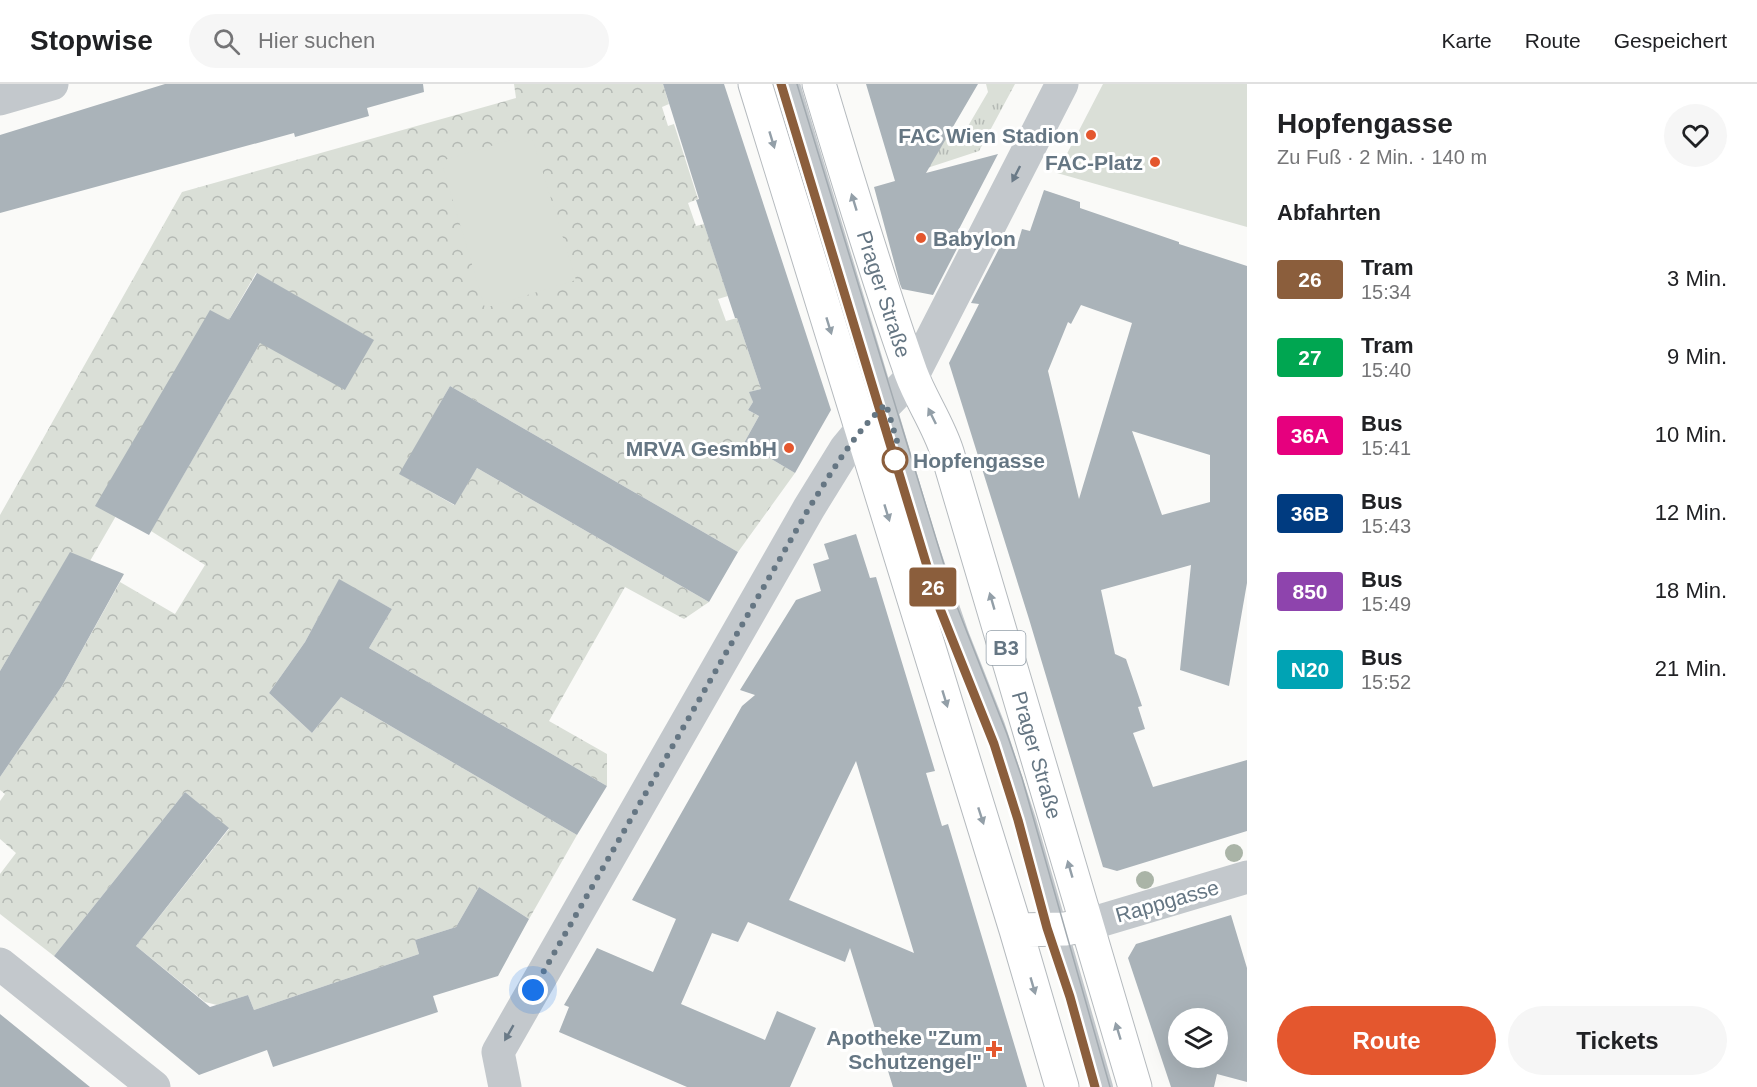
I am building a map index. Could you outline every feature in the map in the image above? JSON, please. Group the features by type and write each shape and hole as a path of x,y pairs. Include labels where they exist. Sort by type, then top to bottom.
{"main road":[{"path":"755,84 1017,930 1062,1087"},
{"name":"Prager Straße","path":"819,84 876,273 912,377 945,445 1072,927 1135,1087"},
{"path":"1017,930 1072,927"}],"street":[{"path":"0,99 52,84"},
{"path":"505,1087 498,1052 804,516 846,448 912,377 1062,84"},
{"name":"Rappgasse","path":"1072,927 1247,877"},
{"path":"0,964 154,1087"}],"lane":[{"path":"790,84 945,595 1011,773 1072,927 1103,1087"}],"green space":[{"path":"514,84 663,84 669,104 662,107 668,126 674,124 698,199 688,203 696,226 704,224 728,296 718,299 726,321 737,318 761,389 750,392 753,402 748,410 759,416 744,443 795,473 738,552 450,386 400,474 454,505 477,468 709,602 684,619 625,587 549,721 607,754 607,786 369,648 392,609 339,580 305,642 269,693 312,733 341,697 577,835 529,919 479,887 456,927 415,940 419,954 254,1010 248,995 217,1005 205,1002 136,946 229,829 185,792 54,956 0,914 0,874 16,853 0,839 0,801 5,794 0,790 0,777 62,686 120,582 175,614 205,565 151,531 260,343 373,340 256,273 90,561 70,553 0,671 0,515 182,192 516,98"},
{"path":"986,84 1015,84 979,151 915,172 908,151 964,133 988,92"},
{"name":"FAC-Platz","path":"1103,84 1247,84 1247,227 1057,173"},
{"path":"531,134 576,280 485,308 441,161"}],"building":[{"path":"165,84 423,84 424,92 367,108 369,116 295,137 294,133 0,213 0,135"},
{"path":"663,84 724,84 831,410 795,473 744,443 759,416 748,410 753,402 749,392 761,389 696,200 699,199"},
{"path":"866,84 978,84 926,173 998,154 958,231 965,233 933,295 902,289 900,284 874,187 895,181"},
{"path":"1044,190 1080,202 1080,208 1247,266 1247,583 1229,686 1180,670 1191,565 1101,590 1115,654 1126,659 1142,706 1138,707 1145,729 1133,733 1153,787 1247,760 1247,831 1117,871 1103,867 949,363 979,304 971,303 1001,245 1016,249 1022,229 1030,231","holes":["1081,305 1132,323 1079,499 1048,371 1068,322 1071,324","1132,431 1210,455 1210,502 1162,515"]},
{"path":"257,273 374,340 345,390 260,343 149,535 95,506 210,310 229,320"},
{"path":"450,386 738,552 709,602 477,468 455,505 399,474"},
{"path":"856,534 870,578 876,577 935,771 926,773 942,826 948,824 1027,1087 893,1087 850,948 845,962 748,922 738,942 712,933 681,1004 765,1040 777,1011 816,1028 790,1087 687,1087 559,1032 569,1007 564,1005 597,948 653,972 676,919 632,900 742,706 755,695 740,690 796,600 821,591 813,564 829,559 824,544","holes":["856,761 914,953 789,900"]},
{"path":"70,552 124,574 62,686 0,777 0,671"},
{"path":"339,579 392,609 369,648 607,786 577,835 341,697 312,733 269,693 305,642"},
{"path":"185,792 229,828 136,946 210,1007 248,995 254,1010 419,954 415,940 456,927 479,887 529,919 498,976 433,996 438,1012 273,1067 267,1050 199,1075 54,956"},
{"path":"1231,915 1247,968 1247,1082 1217,1074 1214,1087 1171,1087 1128,958 1136,944"},
{"path":"0,1014 90,1087 0,1087"}],"tram line":[{"path":"781,84 940,609 994,744 1018,820 1047,928 1070,997 1095,1087"},
{"name":"26","path":"781,84 940,609 994,744 1018,820 1047,928 1070,997 1095,1087"},
{"path":"797,84 956,604 1022,778 1110,1087"}],"place":[{"name":"FAC Wien Stadion","path":"1091,135"},
{"name":"FAC-Platz","path":"1155,162"},
{"name":"Babylon","path":"921,238"},
{"name":"MRVA GesmbH","path":"789,448"},
{"name":"Hopfengasse","path":"895,460"},
{"name":"Apotheke \"Zum Schutzengel\"","path":"994,1049"}],"route":[{"path":"533,990 809,508 846,448 886,404 902,458 895,460"}]}
